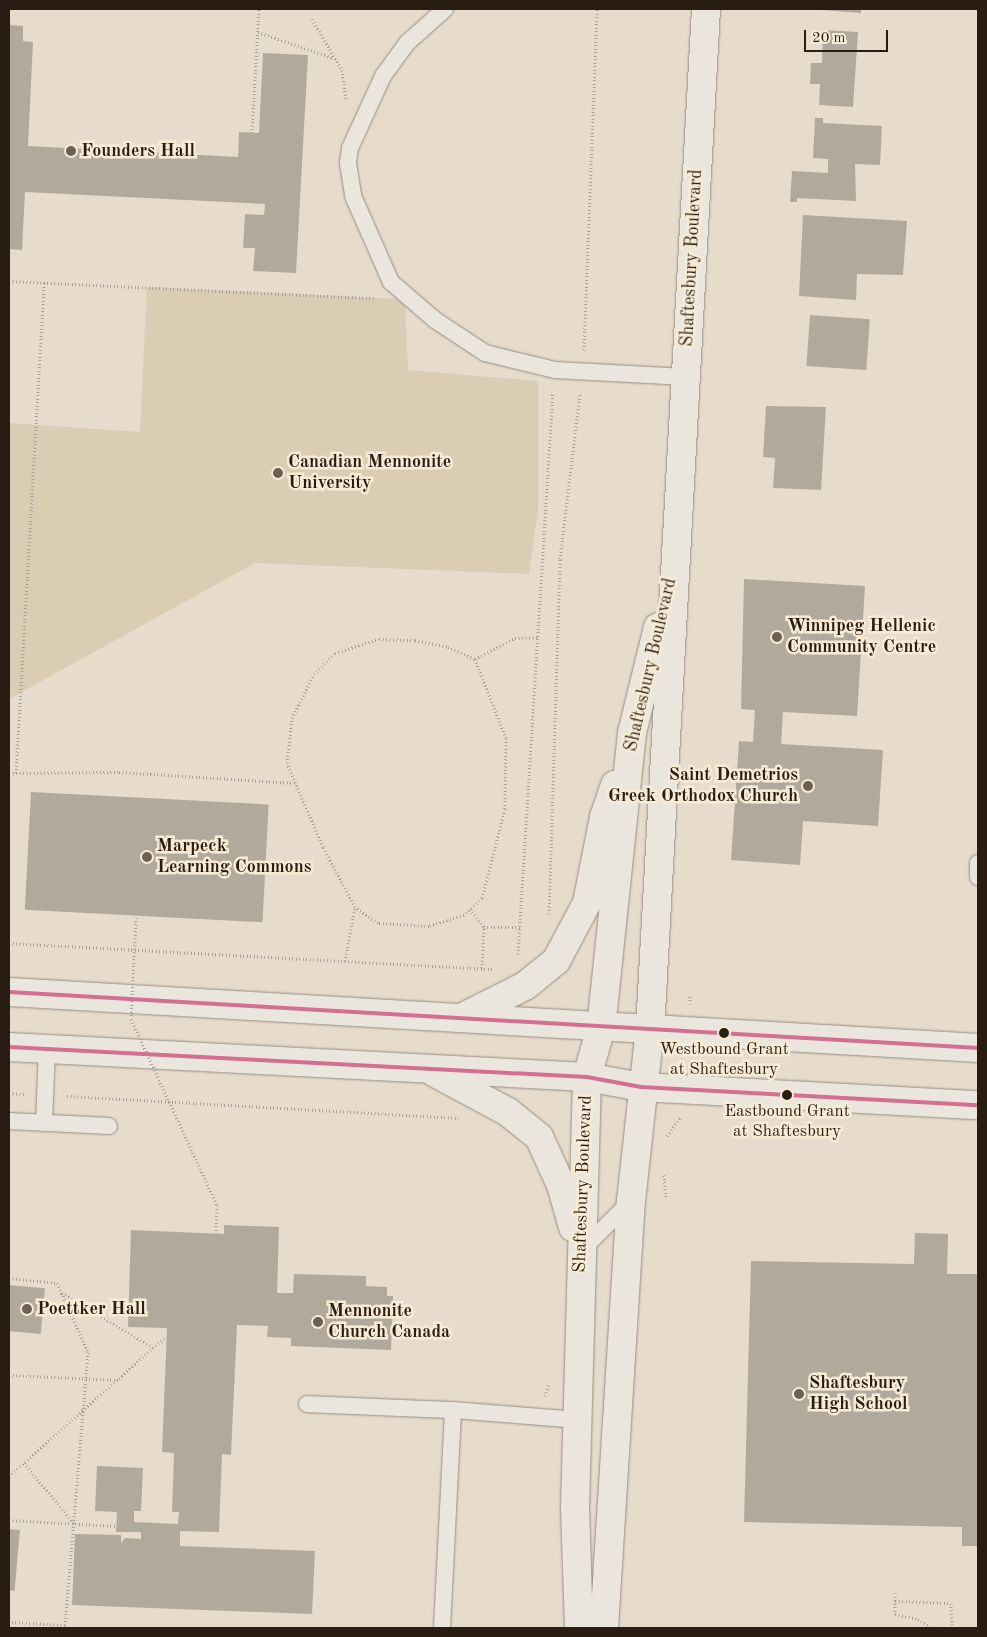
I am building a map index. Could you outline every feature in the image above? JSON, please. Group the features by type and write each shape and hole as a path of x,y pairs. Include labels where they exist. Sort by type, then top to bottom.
{"street":[{"name":"Shaftesbury Boulevard","path":"604,1628 631,1201 641,1087 650,1030 673,568 686,377 706,9"},
{"name":"Shaftesbury Boulevard","path":"579,1628 577,1420 580,1251 587,1077 601,1028 632,733 673,568"},
{"path":"461,1017 525,986 556,961 566,946 587,903 604,817 632,733"},
{"path":"9,992 461,1017 601,1028 978,1048"},
{"path":"9,1047 587,1077 641,1087 978,1105"},
{"path":"430,1070 508,1112 539,1137 561,1185 580,1251"}],"lane":[{"path":"445,9 407,43 384,76 362,116 348,163 353,196 370,239 391,282 412,300 485,353 555,370 686,377"},
{"path":"978,863 978,877"},
{"path":"44,1123 47,1049"},
{"path":"9,1121 109,1126"},
{"path":"580,1251 631,1201"},
{"path":"307,1404 453,1410 577,1420"},
{"path":"442,1628 453,1410"}],"path":[{"path":"252,133 259,9"},
{"path":"548,921 560,559 583,372 597,9"},
{"path":"312,19 342,70 346,102"},
{"path":"258,32 334,58"},
{"path":"9,280 412,300"},
{"path":"16,773 44,282"},
{"path":"518,961 555,370"},
{"path":"392,637 448,647 475,659 506,738 505,809 482,898 464,914 429,926 378,923 355,907 295,783 287,763 292,718 314,674 335,653 392,637"},
{"path":"475,659 515,638 538,637"},
{"path":"9,773 119,772 295,783"},
{"path":"345,961 355,907"},
{"path":"470,909 484,927 482,968"},
{"path":"136,917 131,1019 217,1205 216,1233"},
{"path":"484,927 520,927"},
{"path":"9,943 500,969"},
{"path":"9,1093 467,1118"},
{"path":"9,1278 52,1280 61,1293 88,1352 65,1625 9,1622"},
{"path":"61,1293 154,1348"},
{"path":"9,1476 120,1380 166,1336"},
{"path":"9,1375 120,1380"},
{"path":"24,1463 73,1524"},
{"path":"9,1520 117,1526"},
{"path":"895,1593 895,1614 918,1619 932,1628"},
{"path":"895,1601 951,1603 952,1628"}],"shaded area":[{"path":"147,287 405,299 408,370 538,381 538,510 529,574 255,563 9,699 9,423 140,432"}],"building":[{"path":"808,9 861,9 861,13"},
{"name":"Founders Hall","path":"9,25 23,26 23,41 33,42 28,146 238,157 239,132 259,133 263,53 308,55 296,273 253,271 255,248 243,248 245,214 264,215 265,204 25,192 22,250 9,249"},
{"path":"823,30 858,32 853,107 819,105 820,84 810,84 811,63 822,63"},
{"path":"815,118 823,118 823,123 882,126 880,165 855,164 856,201 797,198 797,202 790,202 792,171 828,173 828,159 813,158"},
{"path":"803,215 907,221 903,275 857,274 856,300 799,296"},
{"path":"810,315 870,319 866,370 806,366"},
{"path":"766,406 826,407 821,490 773,488 775,458 763,457"},
{"path":"744,579 865,586 857,716 783,712 781,744 883,750 878,826 803,821 800,865 731,860 739,741 753,742 755,710 741,709"},
{"name":"Marpeck Learning Commons","path":"31,792 269,804 262,922 25,910"},
{"path":"224,1225 279,1227 277,1293 293,1293 294,1274 366,1276 366,1286 387,1287 387,1296 393,1296 391,1350 291,1346 291,1338 267,1337 268,1326 237,1325 231,1455 222,1454 219,1532 180,1531 180,1546 315,1551 312,1614 72,1605 75,1534 121,1535 121,1543 125,1538 141,1539 141,1532 116,1532 117,1512 95,1511 97,1466 143,1468 141,1511 134,1511 134,1522 178,1524 179,1512 172,1512 174,1453 162,1452 167,1328 128,1327 131,1230 224,1234"},
{"path":"915,1233 948,1234 947,1274 978,1274 978,1546 962,1546 962,1527 744,1522 751,1261 914,1264"},
{"name":"Poettker Hall","path":"9,1285 45,1288 41,1334 9,1331"},
{"path":"9,1529 20,1530 15,1591 9,1590"}],"transit line":[{"path":"9,992 978,1048"},
{"path":"9,1047 587,1077 641,1087 978,1105"}],"place":[{"name":"Founders Hall","path":"71,151"},
{"name":"Canadian Mennonite University","path":"278,473"},
{"name":"Winnipeg Hellenic Community Centre","path":"777,637"},
{"name":"Saint Demetrios Greek Orthodox Church","path":"808,786"},
{"name":"Marpeck Learning Commons","path":"147,857"},
{"name":"Westbound Grant at Shaftesbury","path":"724,1033"},
{"name":"Eastbound Grant at Shaftesbury","path":"787,1095"},
{"name":"Poettker Hall","path":"27,1309"},
{"name":"Mennonite Church Canada","path":"318,1322"},
{"name":"Shaftesbury High School","path":"799,1394"}]}
